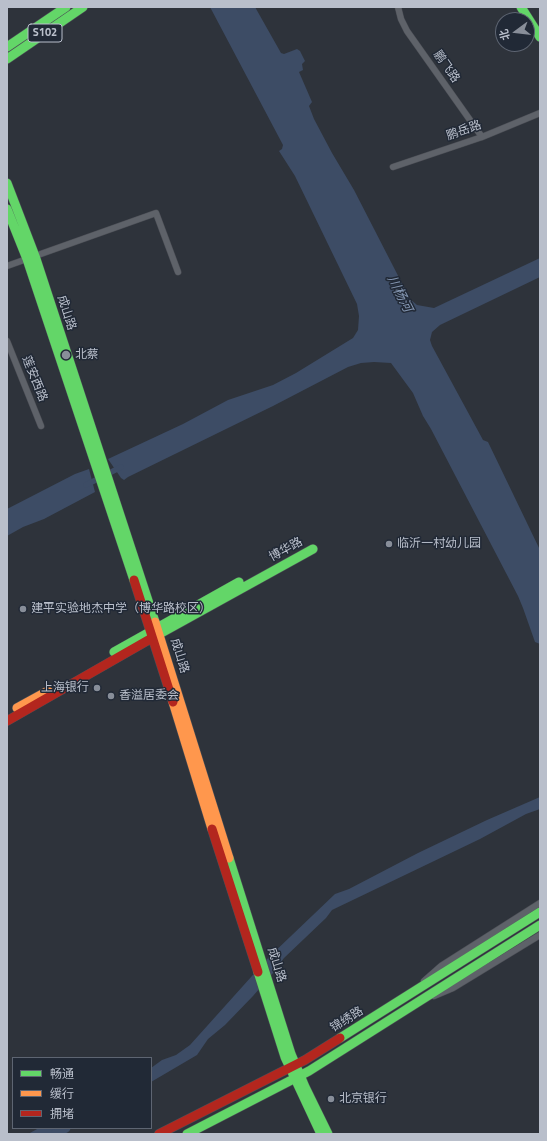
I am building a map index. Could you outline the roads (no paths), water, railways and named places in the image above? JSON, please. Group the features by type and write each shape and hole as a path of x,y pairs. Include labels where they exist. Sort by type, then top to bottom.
{"main road":[{"name":"S102","path":"7,47 66,7"},
{"name":"S102","path":"7,59 83,7"},
{"path":"521,7 540,37"},
{"name":"成山路","path":"7,183 155,632 189,756 293,1067 321,1134"},
{"name":"成山路","path":"7,209 31,257"},
{"name":"博华路","path":"7,714 155,632 298,550 306,548 313,549 155,632 7,721"},
{"name":"锦绣路","path":"159,1134 293,1067 540,912"},
{"name":"锦绣路","path":"187,1134 297,1078 540,925"},
{"name":"成山路","path":"297,1078 328,1134"}],"street":[{"name":"鹏飞路","path":"398,7 401,19 407,31 482,137"},
{"name":"鹏岳路","path":"393,166 482,137 540,113"},
{"path":"7,266 156,214 178,272"},
{"name":"莲安西路","path":"7,341 41,426"},
{"path":"409,995 441,966 540,903"},
{"path":"414,1005 452,988 540,935"}],"water":[{"name":"川杨河","path":"210,7 255,7 281,53 284,54 297,49 300,51 305,61 302,64 303,70 299,72 312,102 309,106 314,119 354,190 410,299 417,305 434,308 540,258 540,277 440,325 432,332 430,340 483,440 488,442 540,550 540,644 535,642 518,596 423,416 413,393 391,363 361,363 348,367 124,480 108,459 183,424 228,400 273,385 296,373 353,338 358,330 359,316 357,304 295,176 279,151 282,149 283,145"},
{"path":"89,469 95,492 44,519 23,527 7,536 7,509 75,474"},
{"path":"540,797 540,809 526,814 480,839 332,910 326,918 284,958 253,996 225,1025 208,1039 197,1055 152,1081 152,1067 162,1060 176,1055 190,1045 269,957 335,894 349,889 418,853 487,820"},
{"path":"37,1129 64,1129 55,1134 28,1134"}],"waterway":[{"path":"86,485 121,467"},
{"path":"55,1134 64,1129"}],"place":[{"name":"北蔡","path":"66,355"},
{"name":"临沂一村幼儿园","path":"389,544"},
{"name":"建平实验地杰中学（博华路校区）","path":"23,609"},
{"name":"上海银行","path":"97,688"},
{"name":"香溢居委会","path":"111,696"},
{"name":"北京银行","path":"331,1099"}]}
